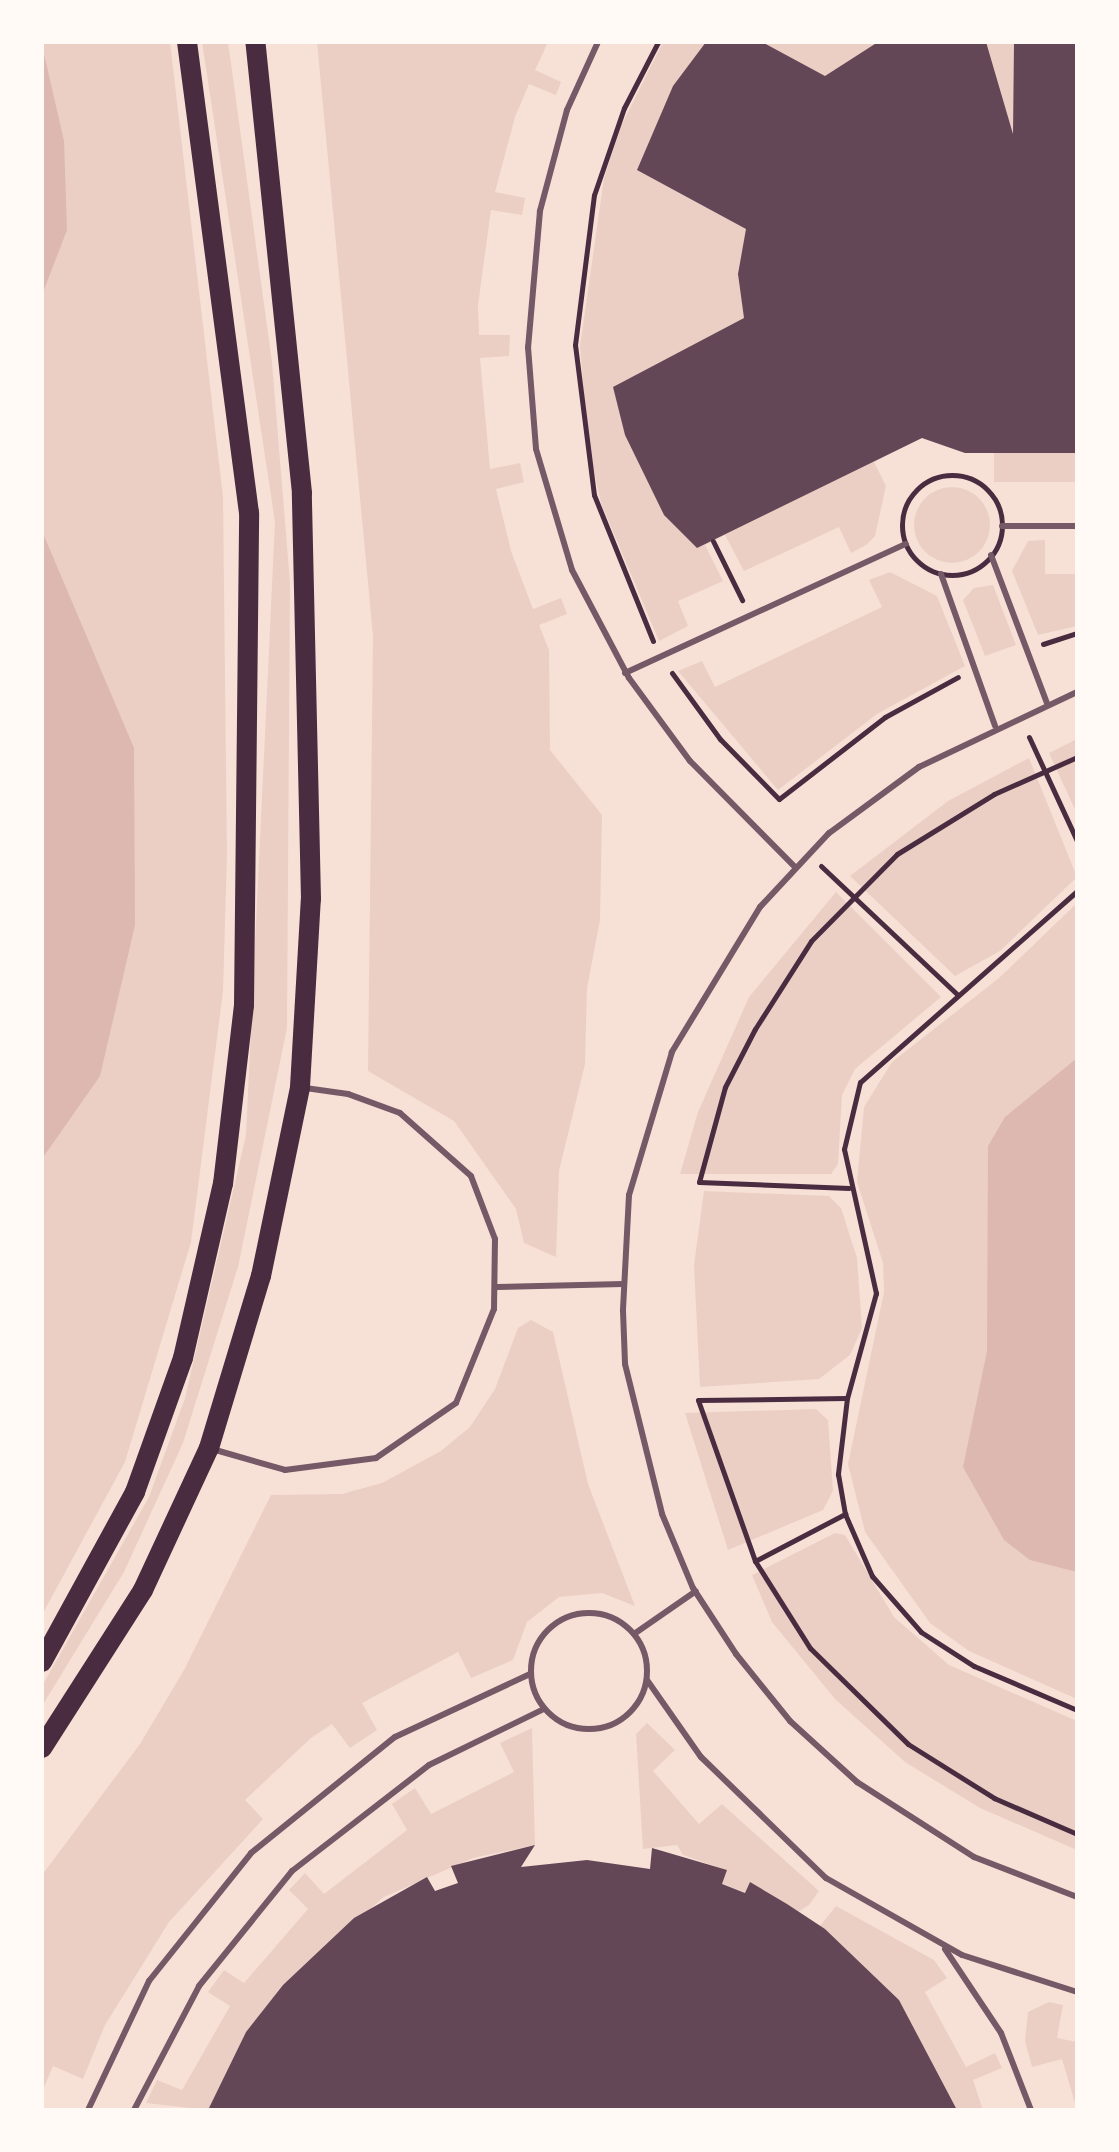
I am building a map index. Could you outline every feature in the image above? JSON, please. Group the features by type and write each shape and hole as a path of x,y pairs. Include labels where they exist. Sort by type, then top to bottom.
{"main road":[{"path":"42,1662 135,1492 183,1358 223,1184 244,1005 249,513 187,42"},
{"path":"42,1748 143,1590 209,1448 261,1276 300,1087 311,899 302,493 255,42"}],"lane":[{"path":"598,42 567,110 540,211 529,395 548,502 572,570 625,673 690,761 794,866"},
{"path":"1002,526 1077,526"},
{"path":"625,673 906,544"},
{"path":"991,555 1047,703"},
{"path":"941,574 995,726"},
{"path":"1077,692 1019,714 919,767 794,866 725,958 672,1052 629,1195 623,1284 625,1364 662,1514 696,1591 781,1711 857,1782 974,1857 1077,1897"},
{"path":"209,1448 316,1471 386,1453 456,1403 485,1341 497,1287 487,1205 452,1154 386,1107 300,1087"},
{"path":"497,1287 623,1284"},
{"path":"634,1634 696,1591"},
{"path":"647,1680 630,1713 596,1730 559,1721 544,1709 530,1674 541,1637 572,1614 611,1616 634,1634 647,1680 701,1757 781,1839 826,1878 940,1944 1002,1972 1077,1992"},
{"path":"88,2110 149,1981 260,1844 395,1737 530,1674"},
{"path":"134,2110 199,1986 292,1871 429,1765 544,1709"},
{"path":"940,1944 1001,2033 1031,2110"}],"path":[{"path":"658,42 624,108 594,195 575,345 594,495 661,656 720,739 779,799 885,717 975,669"},
{"path":"945,475 984,487 1002,526 991,555 965,573 941,574 921,564 906,544 902,524 910,497 945,475"},
{"path":"713,541 750,616"},
{"path":"1027,649 1077,633"},
{"path":"1019,714 1077,841"},
{"path":"849,1188 699,1182 725,1087 755,1029 811,941 854,897 922,836 1044,769 1077,757"},
{"path":"808,853 957,994"},
{"path":"1077,891 860,1082 844,1149 849,1188 876,1293 847,1398 838,1474 845,1514 872,1576 921,1632 974,1666 1077,1710"},
{"path":"847,1398 698,1400 727,1499 755,1561 810,1648 908,1744 994,1798 1077,1834"},
{"path":"755,1561 845,1514"}],"shaded area":[{"path":"42,42 170,42 223,497 227,854 223,991 191,1242 125,1462 42,1615"},
{"path":"202,42 228,42 272,362 290,583 287,1028 238,1267 183,1443 124,1572 42,1706 42,1686 149,1497 185,1398 246,1135 275,522"},
{"path":"317,42 548,42 535,70 561,82 556,95 529,84 515,117 495,192 525,198 522,215 491,210 478,305 479,335 510,335 509,356 480,358 490,469 520,463 524,482 496,489 511,551 533,609 561,598 567,614 539,625 549,650 550,750 602,815 600,920 587,988 585,1064 559,1171 556,1257 524,1243 516,1209 454,1121 368,1071 373,636"},
{"path":"663,42 1077,42 1077,482 994,482 994,452 965,453 921,438 874,462 886,486 875,536 866,545 851,553 839,527 744,571 725,535 705,545 723,581 678,601 688,626 659,641 601,503 588,445 580,346 604,178 621,126"},
{"path":"42,45 64,141 67,230 42,295"},
{"path":"952,487 966,490 979,498 987,511 990,525 987,539 979,552 966,560 952,563 938,560 925,552 917,539 914,525 917,511 925,498 938,490"},
{"path":"42,531 134,748 135,925 100,1076 42,1159"},
{"path":"1045,540 1045,574 1077,574 1077,626 1038,635 1012,571 1028,541"},
{"path":"890,572 937,596 965,666 877,714 778,790 678,671 702,661 715,687 882,607 869,580"},
{"path":"993,585 1016,645 985,656 963,600 974,588"},
{"path":"1077,739 1077,814 1049,753"},
{"path":"1029,758 1077,877 1000,951 955,976 850,876 948,801"},
{"path":"836,892 941,997 855,1069 842,1095 838,1164 831,1174 680,1174 698,1112 749,997"},
{"path":"1077,903 1077,1699 969,1651 930,1623 865,1532 848,1464 884,1292 883,1263 857,1182 864,1107 892,1062 999,978"},
{"path":"1077,1058 1077,1572 1030,1560 1004,1540 963,1467 987,1351 988,1146 1005,1117"},
{"path":"704,1191 829,1196 841,1208 857,1258 862,1328 850,1355 819,1379 700,1387 694,1265"},
{"path":"531,1320 553,1332 588,1484 635,1606 602,1593 559,1597 527,1622 513,1660 471,1678 458,1652 362,1703 377,1730 350,1748 332,1724 311,1738 245,1800 263,1819 169,1922 105,2025 83,2079 53,2066 42,2092 42,1875 140,1744 184,1670 271,1495 342,1494 382,1483 441,1451 470,1427 495,1389 518,1328"},
{"path":"816,1409 828,1420 833,1491 823,1510 728,1550 685,1413"},
{"path":"835,1533 845,1535 894,1617 949,1665 1077,1721 1077,1850 980,1808 905,1762 835,1699 772,1622 752,1575"},
{"path":"647,1723 675,1750 653,1771 699,1824 722,1804 819,1891 809,1905 798,1912 722,1884 726,1870 683,1855 677,1845 643,1849 636,1734"},
{"path":"532,1728 535,1845 473,1858 384,1897 283,1985 246,2032 208,2110 146,2103 157,2080 182,2090 230,2006 208,1992 224,1970 244,1983 308,1909 289,1890 305,1873 324,1894 407,1830 392,1804 415,1788 431,1814 514,1772 500,1743"},
{"path":"836,1906 934,1960 947,1978 925,1992 966,2067 995,2053 1002,2068 973,2080 983,2110 957,2110 899,2000 820,1926"},
{"path":"1049,2002 1063,2005 1057,2038 1077,2042 1077,2110 1062,2059 1032,2067 1025,2041 1028,2012"}],"building":[{"path":"706,42 762,42 825,76 878,42 986,42 1013,134 1014,42 1077,42 1077,453 965,453 922,438 697,548 664,515 625,435 613,387 744,318 738,274 746,229 637,170 673,86"},
{"path":"535,1845 521,1867 587,1860 650,1869 652,1848 727,1870 722,1884 745,1893 750,1882 787,1904 825,1929 899,2000 957,2110 208,2110 246,2032 283,1985 354,1918 427,1877 435,1891 458,1883 451,1866"}]}
